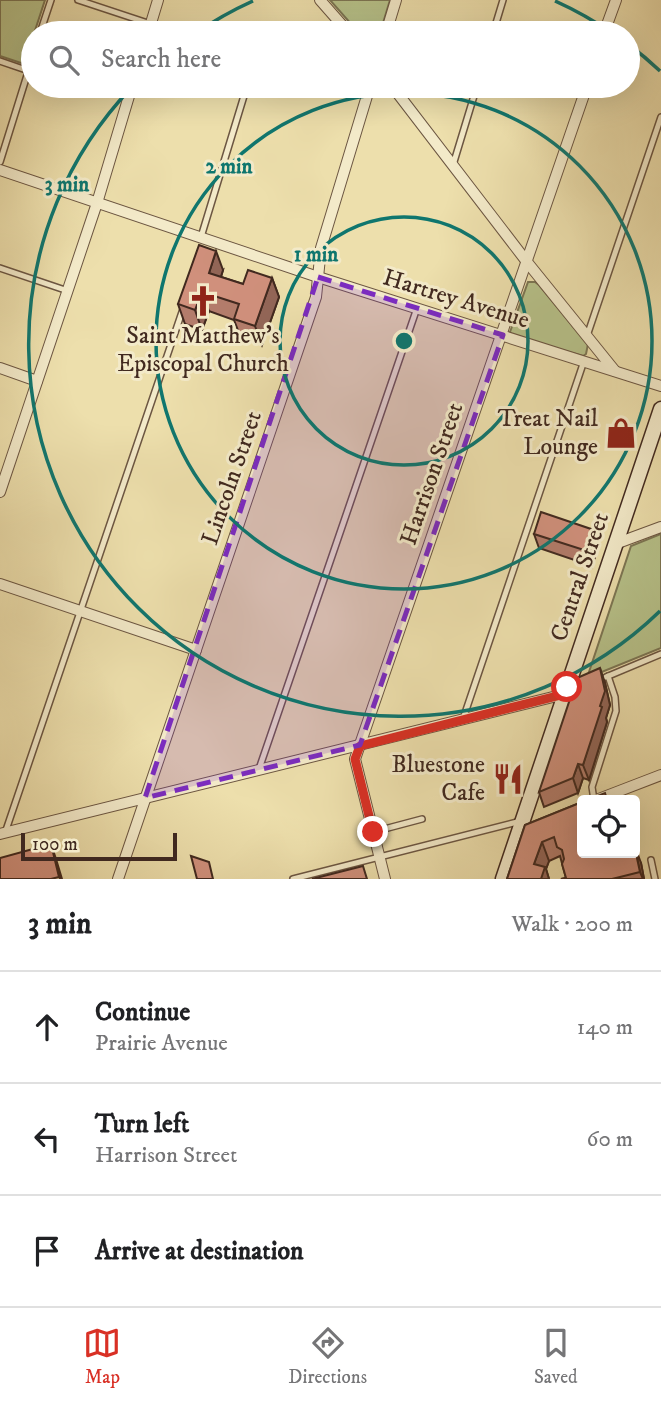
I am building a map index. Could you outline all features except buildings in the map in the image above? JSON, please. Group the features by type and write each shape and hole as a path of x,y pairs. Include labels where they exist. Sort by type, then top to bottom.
{"main road":[{"name":"Central Street","path":"503,879 526,825 661,409"}],"street":[{"path":"151,21 158,0"},
{"path":"320,0 338,21"},
{"path":"390,21 396,0"},
{"path":"608,21 616,0"},
{"path":"0,492 4,464 37,381 68,291 128,98"},
{"name":"Lincoln Street","path":"118,879 316,297 321,248 367,98"},
{"path":"401,98 615,371"},
{"name":"Harrison Street","path":"385,879 355,759 583,98"},
{"name":"Hartrey Avenue","path":"0,170 318,277 661,386"},
{"path":"0,368 37,381"},
{"path":"615,544 661,527"},
{"path":"0,584 196,650"},
{"path":"2,834 568,692"},
{"path":"608,795 661,775"}],"lane":[{"path":"44,21 51,0"},
{"path":"78,0 129,21"},
{"path":"497,21 503,0"},
{"path":"0,61 21,68"},
{"path":"0,162 21,96"},
{"path":"202,253 244,98"},
{"path":"453,165 473,98"},
{"path":"587,336 661,117"},
{"path":"0,268 68,291"},
{"path":"2,834 184,306"},
{"path":"259,770 417,309"},
{"path":"462,720 584,361"},
{"path":"596,681 661,654"},
{"path":"594,795 592,787 597,768 616,711 615,697 608,676"},
{"path":"373,832 422,819"},
{"path":"293,879 526,825"},
{"path":"651,860 655,879"}],"highlighted area":[{"path":"318,277 503,335 360,745 145,798"}],"green space":[{"path":"0,0 45,0 38,21 21,21 21,63 0,56"},
{"path":"330,0 390,0 384,21 348,21"},
{"path":"528,282 539,285 588,344 586,354 583,356 513,336 510,332"},
{"path":"661,534 661,648 587,678 631,546"}],"place":[{"name":"Saint Matthew's Episcopal Church","path":"203,301"},
{"name":"Treat Nail Lounge","path":"621,433"},
{"name":"Bluestone Cafe","path":"508,779"}],"route":[{"path":"373,832 355,759 360,746 565,694 567,687"}]}
